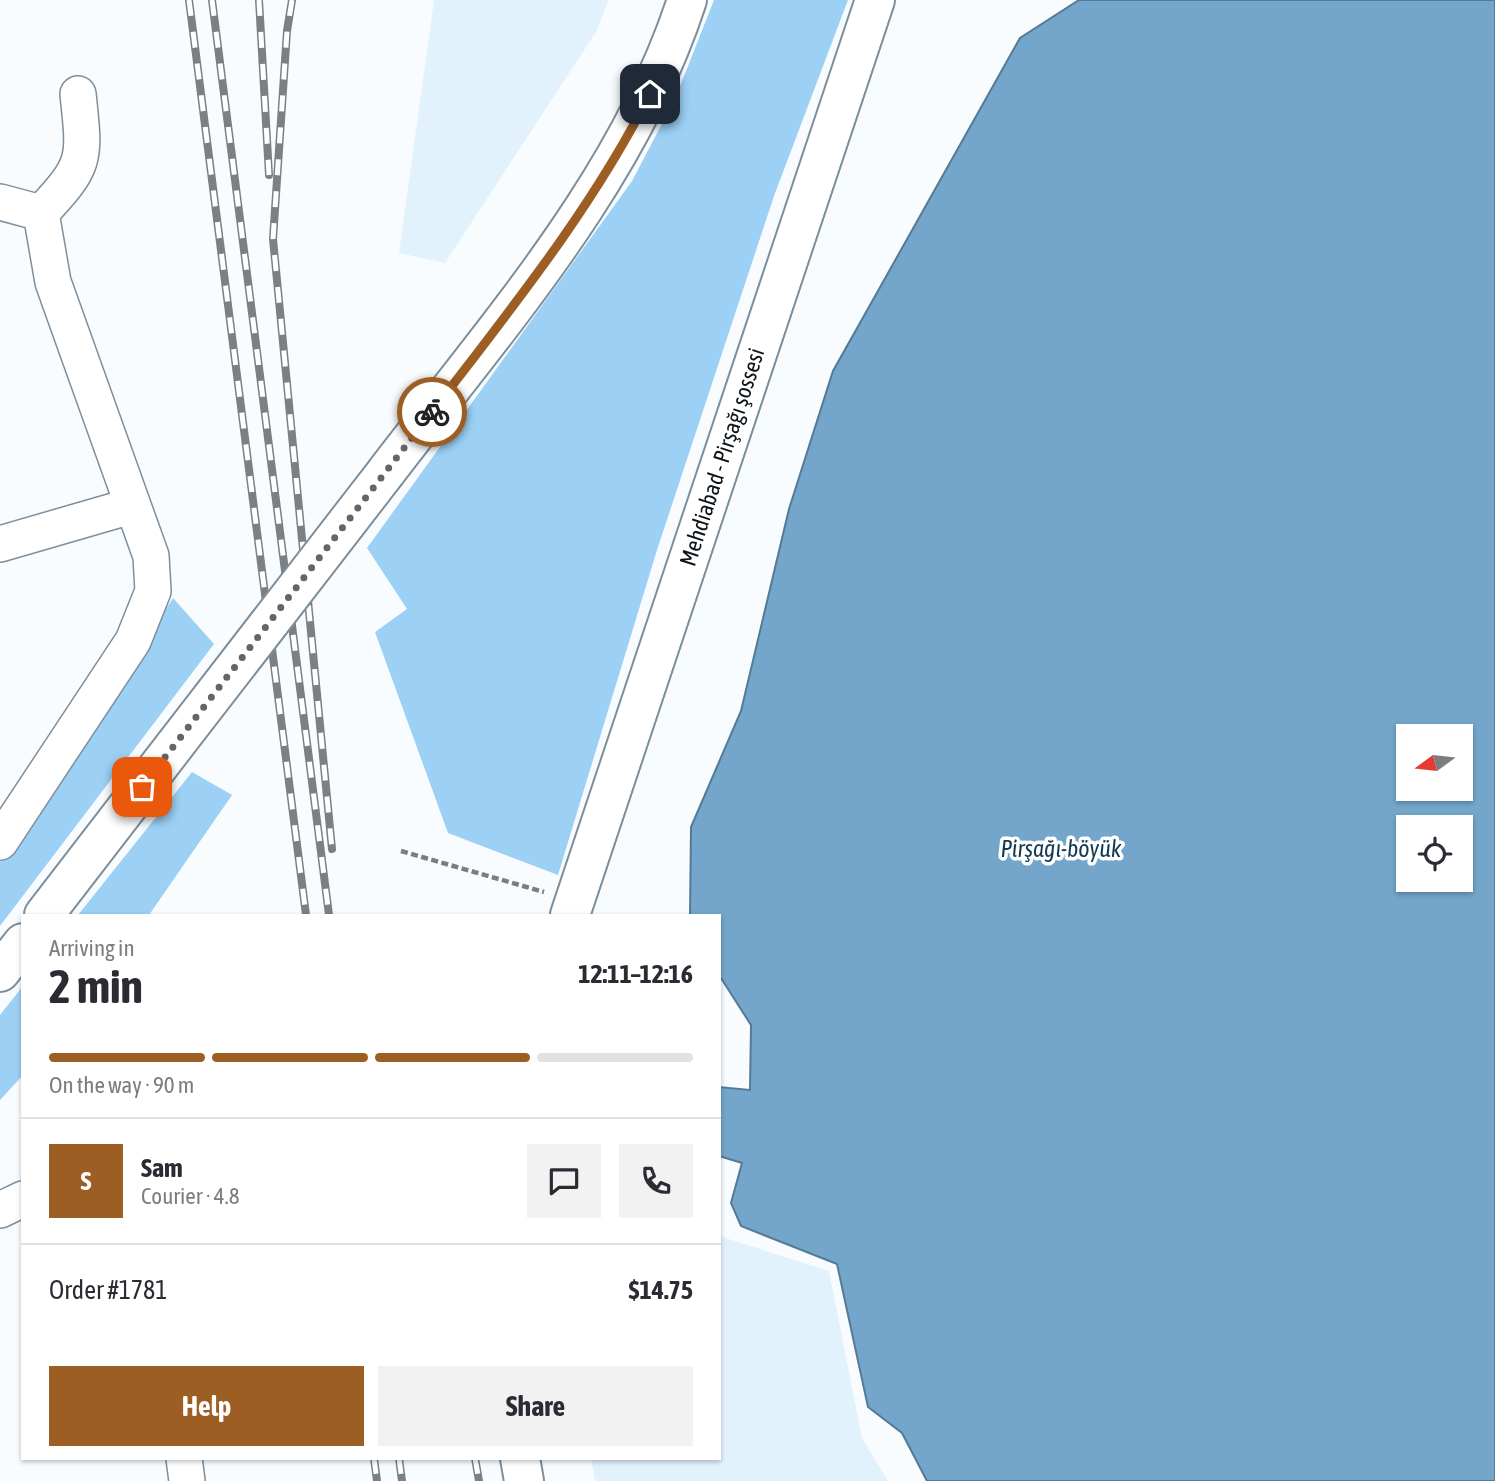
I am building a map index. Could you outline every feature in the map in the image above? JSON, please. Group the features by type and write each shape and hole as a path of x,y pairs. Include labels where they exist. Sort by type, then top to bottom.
{"main road":[{"path":"45,914 572,226 620,154 650,94 687,0"},
{"name":"Mehdiabad - Pirşağı şossesi","path":"573,908 875,0"},
{"path":"0,972 21,946"},
{"path":"520,1460 524,1481"}],"street":[{"path":"41,213 72,180 84,149 78,94"},
{"path":"0,202 41,213"},
{"path":"0,842 133,641 153,590 152,555 131,506 53,282 41,213"},
{"path":"0,544 131,506"},
{"path":"0,1210 21,1200"},
{"path":"184,1460 187,1481"}],"path":[{"path":"401,851 573,908"}],"shaded area":[{"path":"434,0 609,0 596,32 445,263 399,253"},
{"path":"714,0 848,0 774,196 657,550 558,875 448,833 375,632 407,609 367,548 632,181 675,99"},
{"path":"173,598 214,644 0,926 0,862"},
{"path":"192,772 232,795 150,914 79,914"},
{"path":"21,989 21,1077 0,1100 0,1015"},
{"path":"721,1233 722,1237 829,1271 862,1438 888,1481 595,1481 591,1460 721,1460"}],"water":[{"name":"Pirşağı-böyük","path":"1079,0 1495,0 1495,1481 927,1481 902,1433 868,1407 837,1264 741,1226 731,1203 742,1163 721,1157 721,1087 750,1090 751,1025 721,978 721,914 690,914 691,827 741,711 789,509 833,371 1020,38"}],"railway":[{"path":"189,0 306,914"},
{"path":"212,0 329,914"},
{"path":"259,0 269,175"},
{"path":"292,0 287,31 273,239 332,849"},
{"path":"374,1460 377,1481"},
{"path":"399,1460 402,1481"},
{"path":"475,1460 479,1481"}],"way so far":[{"path":"142,787 432,412"}],"route":[{"path":"432,412 572,226 620,154 650,94"}]}
